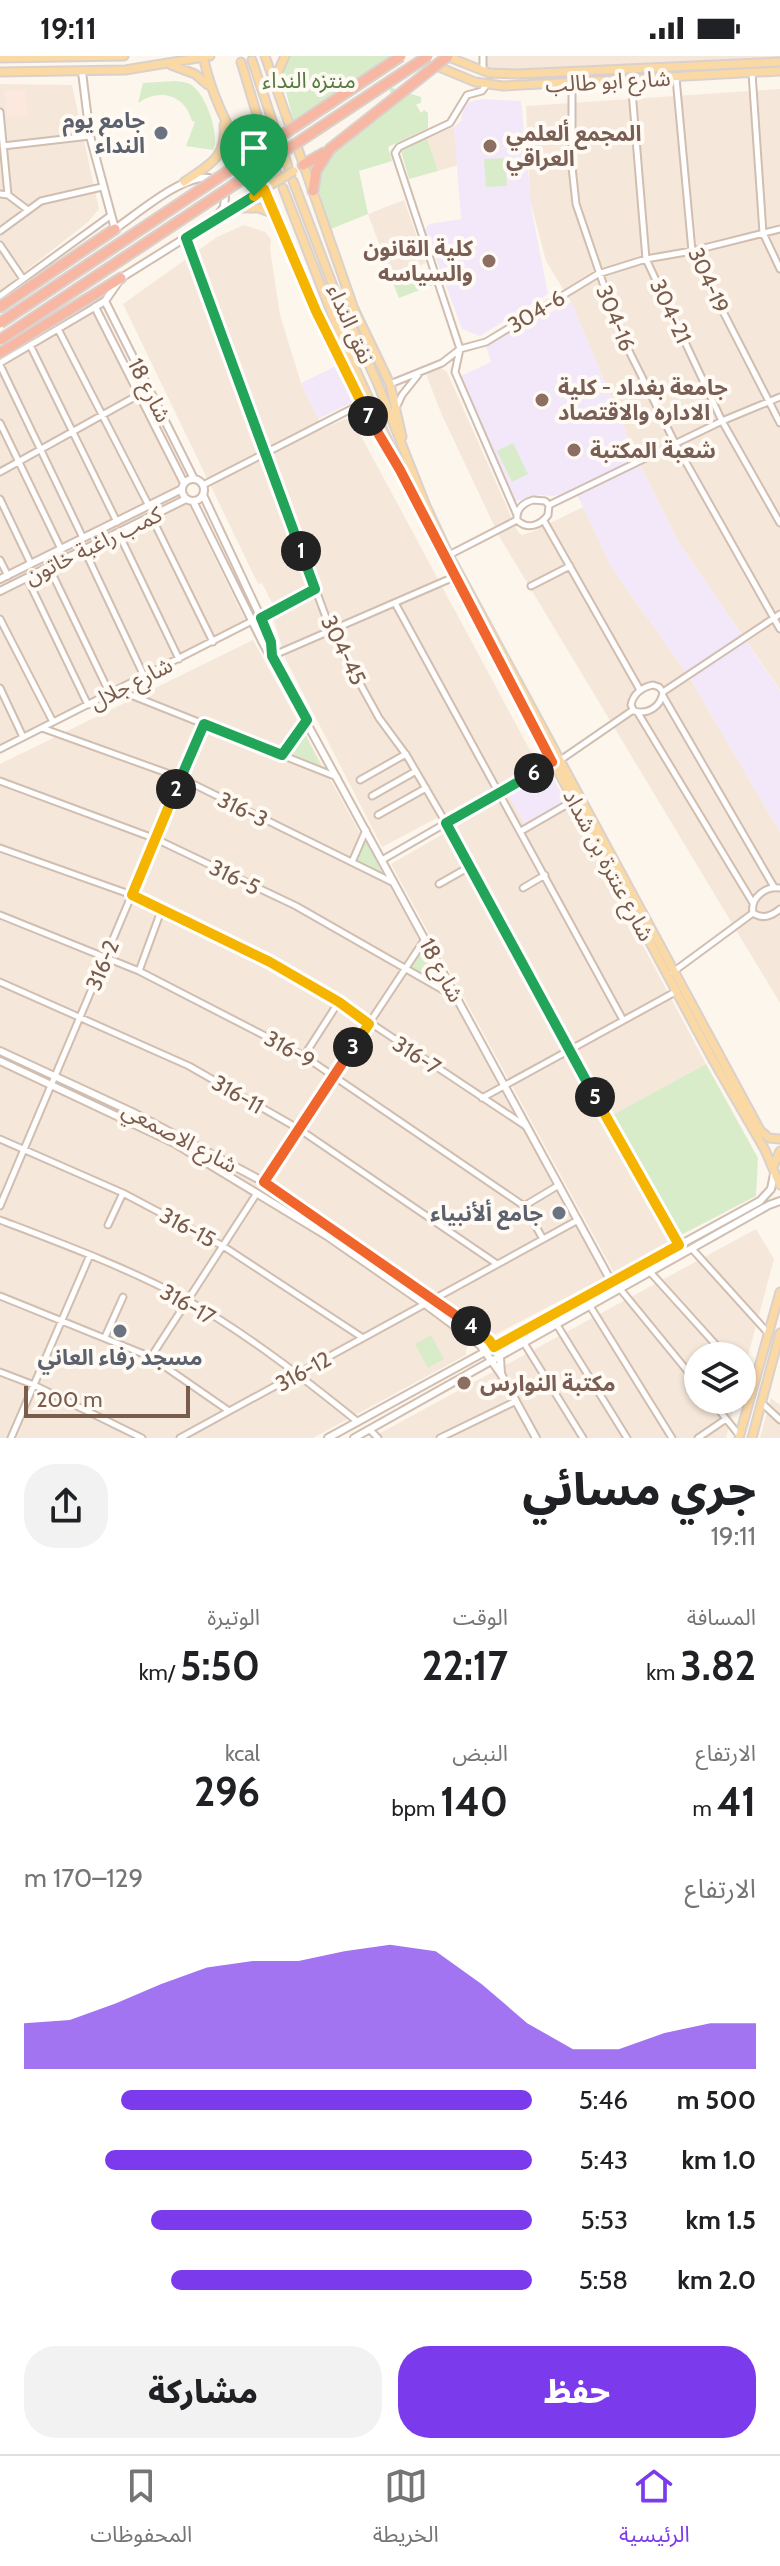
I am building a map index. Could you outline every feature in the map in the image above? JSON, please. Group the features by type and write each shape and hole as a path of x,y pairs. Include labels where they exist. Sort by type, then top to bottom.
{"highway":[{"path":"0,323 401,56"},
{"path":"295,167 330,149 450,57"},
{"path":"0,340 432,62"},
{"path":"313,191 316,171 330,149"},
{"path":"0,307 115,229"},
{"path":"0,353 121,278"}],"main road":[{"path":"0,58 124,56"},
{"path":"0,72 82,72 169,64 206,56 210,88 244,154"},
{"path":"265,56 289,124"},
{"path":"281,101 277,74 285,56"},
{"name":"شارع ابو طالب","path":"450,57 483,71 517,74 766,60 780,62"},
{"path":"252,60 276,133"},
{"path":"241,62 266,140"},
{"name":"شارع ابو طالب","path":"432,62 460,77 503,86 780,71"},
{"path":"169,64 195,74 210,88"},
{"path":"184,182 220,155 225,137 224,119"},
{"path":"208,225 295,167 298,149"},
{"path":"285,157 313,191 354,309 390,384 409,466"},
{"path":"274,164 277,173"},
{"path":"257,176 268,186 276,215 316,311 361,404 400,470"},
{"name":"نفق النداء","path":"293,181 333,286 377,382 409,466"},
{"name":"نفق النداء","path":"283,188 329,307 400,470"},
{"path":"231,210 252,207 276,215"},
{"name":"شارع عنترة بن شداد","path":"409,466 449,555 574,800 777,1168 780,1185"},
{"name":"شارع عنترة بن شداد","path":"400,470 454,577 760,1130 769,1138 780,1139"},
{"path":"777,1168 780,1151"},
{"path":"756,1379 780,1292"},
{"path":"753,1434 780,1333"},
{"path":"740,1437 746,1414"}],"street":[{"path":"483,56 483,71"},
{"path":"678,56 679,67"},
{"path":"82,72 90,136 115,229 184,182 199,177 209,178"},
{"path":"752,73 763,233 780,269"},
{"name":"304-19","path":"676,78 692,251 780,423"},
{"name":"304-21","path":"631,79 646,259 722,421 780,523"},
{"name":"304-16","path":"572,82 572,167 576,204 620,333 675,443 780,629"},
{"path":"487,84 482,91 467,95 450,123 399,147 395,153 460,349 455,372 517,518 529,526 544,521 549,505"},
{"path":"0,112 3,173 8,195"},
{"path":"3,146 90,136"},
{"path":"0,231 41,201 102,187"},
{"path":"0,194 8,195 28,210"},
{"path":"83,538 0,364 105,301 121,278 208,225 221,213 225,197"},
{"path":"1,293 110,216"},
{"name":"304-6","path":"390,384 442,363 460,349 486,342 598,274 646,259 780,229"},
{"name":"304-45","path":"186,238 331,631 384,727 406,754 446,823 568,1051 679,1245"},
{"path":"0,245 23,279"},
{"name":"شارع 18","path":"105,301 194,479"},
{"name":"شارع 18","path":"95,307 252,622 612,1283"},
{"path":"58,329 149,506"},
{"path":"30,345 117,522"},
{"path":"395,410 413,380 422,372"},
{"path":"0,472 149,389"},
{"path":"549,505 722,421 780,397"},
{"path":"203,485 361,404"},
{"path":"0,423 61,549"},
{"path":"194,479 203,485"},
{"name":"كمب راغبة خاتون","path":"0,579 149,506 194,479"},
{"path":"203,485 203,495"},
{"name":"شارع 18","path":"203,495 261,618 271,642 272,656"},
{"name":"كمب راغبة خاتون","path":"0,591 151,516 203,495"},
{"path":"449,555 517,518 522,505 529,501 541,500 549,505"},
{"path":"1,503 31,564"},
{"path":"151,516 213,642"},
{"path":"544,521 640,690"},
{"path":"118,532 179,659"},
{"path":"84,549 144,676"},
{"path":"0,560 8,576"},
{"path":"531,586 570,566"},
{"path":"49,567 110,694"},
{"path":"272,656 454,577"},
{"path":"27,578 88,705"},
{"name":"شارع جلال","path":"0,749 315,589"},
{"path":"395,603 623,1020"},
{"path":"382,860 556,761 636,711 653,709 663,694 780,614"},
{"path":"0,619 53,722"},
{"path":"753,903 763,891 777,887 659,687 653,685 640,690 632,701 636,711 753,903 753,913"},
{"path":"0,688 23,737"},
{"path":"118,690 338,777"},
{"path":"282,755 307,720"},
{"name":"316-2","path":"0,1206 204,724"},
{"name":"316-3","path":"42,728 181,778 395,883"},
{"path":"360,780 406,754"},
{"path":"372,796 416,771"},
{"name":"316-5","path":"0,781 156,839 296,906 458,999"},
{"path":"378,815 426,788"},
{"path":"521,831 574,800"},
{"path":"352,862 366,830"},
{"name":"316-7","path":"0,848 132,895 270,962 339,1002 528,1128"},
{"path":"439,884 469,867"},
{"path":"523,888 545,875"},
{"path":"139,971 161,911"},
{"path":"753,913 762,917 778,911 780,922"},
{"path":"673,972 753,913"},
{"name":"316-9","path":"0,915 139,971 304,1056 524,1206 543,1239"},
{"path":"264,1182 425,939"},
{"name":"316-11","path":"0,982 189,1066 299,1129 497,1264"},
{"path":"482,1098 677,991"},
{"path":"304,1056 339,1002"},
{"name":"شارع الاصمعي","path":"0,1051 57,1075 264,1182 489,1340 500,1358"},
{"name":"شارع الاصمعي","path":"0,1061 174,1143 258,1192 327,1236 480,1345 501,1374"},
{"name":"316-15","path":"0,1139 123,1193 223,1246 363,1338"},
{"path":"328,1438 760,1201 773,1184 777,1168"},
{"path":"524,1206 559,1185"},
{"path":"151,1357 258,1192"},
{"path":"108,1225 123,1193"},
{"path":"354,1438 780,1201"},
{"name":"316-17","path":"0,1220 90,1255 188,1301 298,1374 358,1422"},
{"path":"434,1299 578,1220"},
{"path":"693,1250 768,1334"},
{"path":"11,1438 90,1255"},
{"path":"651,1273 713,1342"},
{"path":"621,1290 684,1367"},
{"path":"0,1296 151,1357 229,1411"},
{"path":"105,1337 123,1297"},
{"name":"316-12","path":"180,1438 425,1304"},
{"path":"590,1306 672,1438"},
{"path":"557,1325 627,1438"},
{"path":"524,1343 583,1438"},
{"path":"500,1358 501,1374 532,1437"},
{"path":"0,1372 34,1385 142,1438"},
{"path":"440,1438 516,1401"},
{"path":"762,1403 780,1420"},
{"path":"722,1414 740,1437"},
{"path":"698,1438 726,1419"},
{"path":"370,1430 378,1438"},
{"path":"753,1434 763,1438"}],"shaded area":[{"path":"483,56 780,56 780,60 517,74 483,71"},
{"path":"0,84 72,85 99,209 88,222 0,291"},
{"path":"780,89 780,690 679,543 638,461 571,302 546,261 530,200 526,106"},
{"path":"4,90 25,90 28,114 7,117"},
{"path":"482,99 521,101 532,212 548,294 480,336 462,329 425,229 429,224 461,219 454,127 461,121 463,110 469,102"},
{"path":"454,127 458,165 438,171 427,138"},
{"path":"404,200 426,263 391,276 368,214"},
{"path":"244,225 265,232 271,239 280,315 301,383 323,429 345,419 353,421 538,765 382,847 286,660 270,608 273,605 262,583 258,584 123,304 217,237"},
{"path":"571,302 638,461 679,543 780,691 780,832 688,675 612,568 576,493 540,495 514,502 461,376 491,362 486,345"},
{"path":"95,311 246,622 0,746 0,369"},
{"path":"336,366 353,402 318,419 301,383"},
{"path":"441,368 447,372 518,532 522,535 534,531 583,507 612,568 688,675 780,832 780,1003 499,536 426,374","holes":["646,687 662,689 657,706 638,713 632,709 633,698"]},
{"path":"253,640 606,1277 496,1334 467,1344 466,1355 313,1438 0,1438 0,764"},
{"path":"550,773 567,803 526,826 509,796"},
{"path":"509,796 526,826 567,803 706,1064 602,1122 669,1241 614,1273 391,864"},
{"path":"756,1229 774,1259 752,1342 684,1342 684,1414 732,1414 726,1438 371,1438"},
{"path":"771,1398 780,1405 780,1438 760,1438"}],"green space":[{"name":"منتزه النداء","path":"290,56 392,56 293,120 283,79"},
{"path":"186,82 199,92 211,117 215,135 213,150 186,146 195,122 177,99 162,95 138,103 143,83"},
{"path":"389,87 421,97 421,103 416,104 421,113 424,110 428,113 428,128 388,147 392,161 359,171 368,214 331,229 320,194 319,173 330,156 394,104"},
{"path":"427,138 438,171 409,179 401,151"},
{"path":"505,158 507,186 486,187 484,159"},
{"path":"427,270 433,285 399,298 393,283"},
{"path":"513,443 528,474 512,482 497,451"},
{"path":"303,730 323,770 290,757 289,753"},
{"path":"365,837 385,878 355,860"},
{"path":"424,947 448,992 410,968"},
{"path":"706,1064 758,1158 756,1196 681,1235 613,1115"},
{"path":"431,1335 444,1359 428,1368 415,1344"}],"place":[{"name":"جامع يوم النداء","path":"161,133"},
{"name":"المجمع ألعلمي العراقي","path":"490,146"},
{"name":"كلية القانون والسياسه","path":"489,261"},
{"name":"جامعة بغداد - كلية الاداره والاقتصاد","path":"542,400"},
{"name":"شعبة المكتبة","path":"574,450"},
{"name":"جامع ألأنبياء","path":"559,1213"},
{"name":"مسجد رفاء العاني","path":"120,1331"},
{"name":"مكتبة النوارس","path":"464,1383"}],"route":[{"path":"264,189 316,311 361,404 400,470 552,762 446,823 568,1051 679,1245 494,1347 434,1299 264,1182 369,1024 339,1002 270,962 132,895 204,724 282,755 307,720 272,656 271,642 261,618 315,589 186,238 254,196 264,189"}]}
